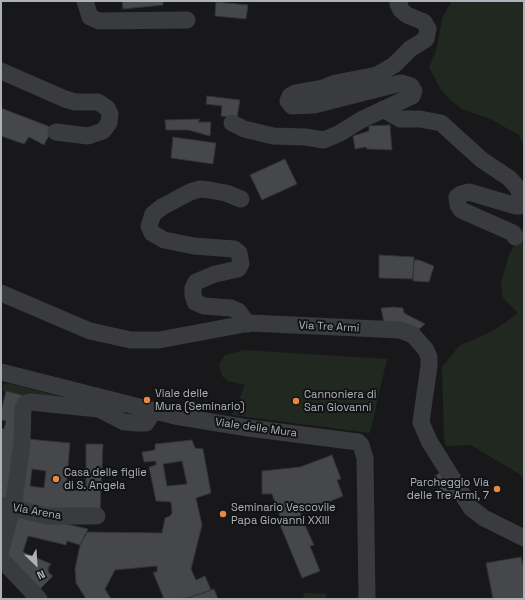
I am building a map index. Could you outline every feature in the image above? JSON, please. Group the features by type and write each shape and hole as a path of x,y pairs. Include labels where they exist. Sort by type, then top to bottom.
{"street":[{"path":"85,1 90,17 99,21 187,20"},
{"path":"232,123 244,129 273,136 304,136 324,140 340,133 383,109 412,96 414,91 411,86 401,83 314,105 292,106 288,101 290,96 295,93 377,75 394,64 410,49 426,39 428,29 424,22 407,15 401,10 398,4 400,1"},
{"path":"1,71 65,99 75,102 98,102 107,108 110,114 109,123 103,131 88,136 56,132"},
{"path":"383,109 400,119 420,119 442,123 482,160 509,178 518,188 522,202 520,206 468,192 457,197 458,205 461,210 512,233 515,237"},
{"path":"241,200 226,193 209,190 190,192 162,207 153,214 149,226 152,233 164,240 194,246 234,250 239,253 241,264 238,269 215,274 196,282 193,288 193,295 195,302 204,306 231,308 238,311 248,324"},
{"name":"Via Tre Armi","path":"1,293 90,331 132,340 159,340 248,324 400,330 413,335 422,344 428,357 429,366 421,422 429,441 471,508 484,518 524,538"},
{"name":"Viale delle Mura","path":"1,372 175,416 248,428 355,440 361,445 365,458 367,599"},
{"path":"1,550 7,506 22,444 23,408 26,404 30,402 99,409 124,422 137,423 146,422 154,410"},
{"name":"Via Arena","path":"7,506 47,516 98,516"},
{"path":"1,559 39,599"}],"shaded area":[{"path":"452,1 524,1 524,146 519,135 490,119 462,109 450,100 440,88 429,67 436,51 443,16"},
{"path":"524,225 524,477 471,445 446,446 444,437 442,367 459,346 493,331 518,313 503,298 501,282 509,255"},
{"path":"244,350 387,359 370,433 232,415 245,385 228,381 222,376 219,365 225,355"},
{"path":"8,383 87,403 23,395 1,390 4,384"},
{"path":"304,593 326,594 326,599 303,599"}],"building":[{"path":"122,1 163,1 163,5 123,9"},
{"path":"216,2 248,5 246,19 215,16"},
{"path":"207,96 240,100 237,118 221,116 222,106 206,104"},
{"path":"1,108 53,128 44,145 29,137 24,144 1,136"},
{"path":"200,119 198,122 211,122 210,136 188,130 166,130 165,120"},
{"path":"390,125 392,150 367,149 366,147 355,149 353,136 369,131 369,126"},
{"path":"173,137 216,143 213,164 171,158"},
{"path":"285,159 297,184 262,200 250,175"},
{"path":"379,255 414,257 413,279 379,278"},
{"path":"414,260 419,260 434,266 429,282 413,281"},
{"path":"381,308 403,308 404,313 425,324 417,331 384,323"},
{"path":"6,391 22,395 9,502 1,499 1,428 4,429 6,421 1,420 1,411"},
{"name":"Casa delle figlie di S. Angela","path":"28,439 70,443 66,490 86,491 86,444 103,444 100,512 28,508 17,503","holes":["32,469 46,471 44,488 30,486"]},
{"path":"192,440 195,448 203,449 211,493 196,498 202,525 191,569 196,580 205,576 211,590 188,598 164,599 153,572 157,572 157,566 115,570 105,589 111,599 86,599 76,583 75,569 80,545 87,532 162,533 165,518 170,516 172,513 171,502 156,501 149,467 156,465 156,461 144,462 142,452 155,450 155,444","holes":["182,461 187,484 167,486 163,464"]},
{"path":"332,455 341,479 337,480 343,496 300,514 314,545 310,546 320,571 302,578 278,520 281,519 272,494 262,494 262,471 300,467"},
{"path":"445,470 460,494 448,501 433,477"},
{"path":"14,512 88,529 80,545 67,541 66,545 28,536 23,552 51,564 48,568 49,573 53,576 36,593 3,559"},
{"path":"521,557 524,569 524,599 493,599 486,563"},
{"path":"214,589 218,599 182,599 188,598"}],"place":[{"name":"Viale delle Mura (Seminario)","path":"147,400"},
{"name":"Cannoniera di San Giovanni","path":"296,401"},
{"name":"Casa delle figlie di S. Angela","path":"56,479"},
{"name":"Parcheggio Via delle Tre Armi, 7","path":"497,489"},
{"name":"Seminario Vescovile Papa Giovanni XXIII","path":"223,514"}]}
